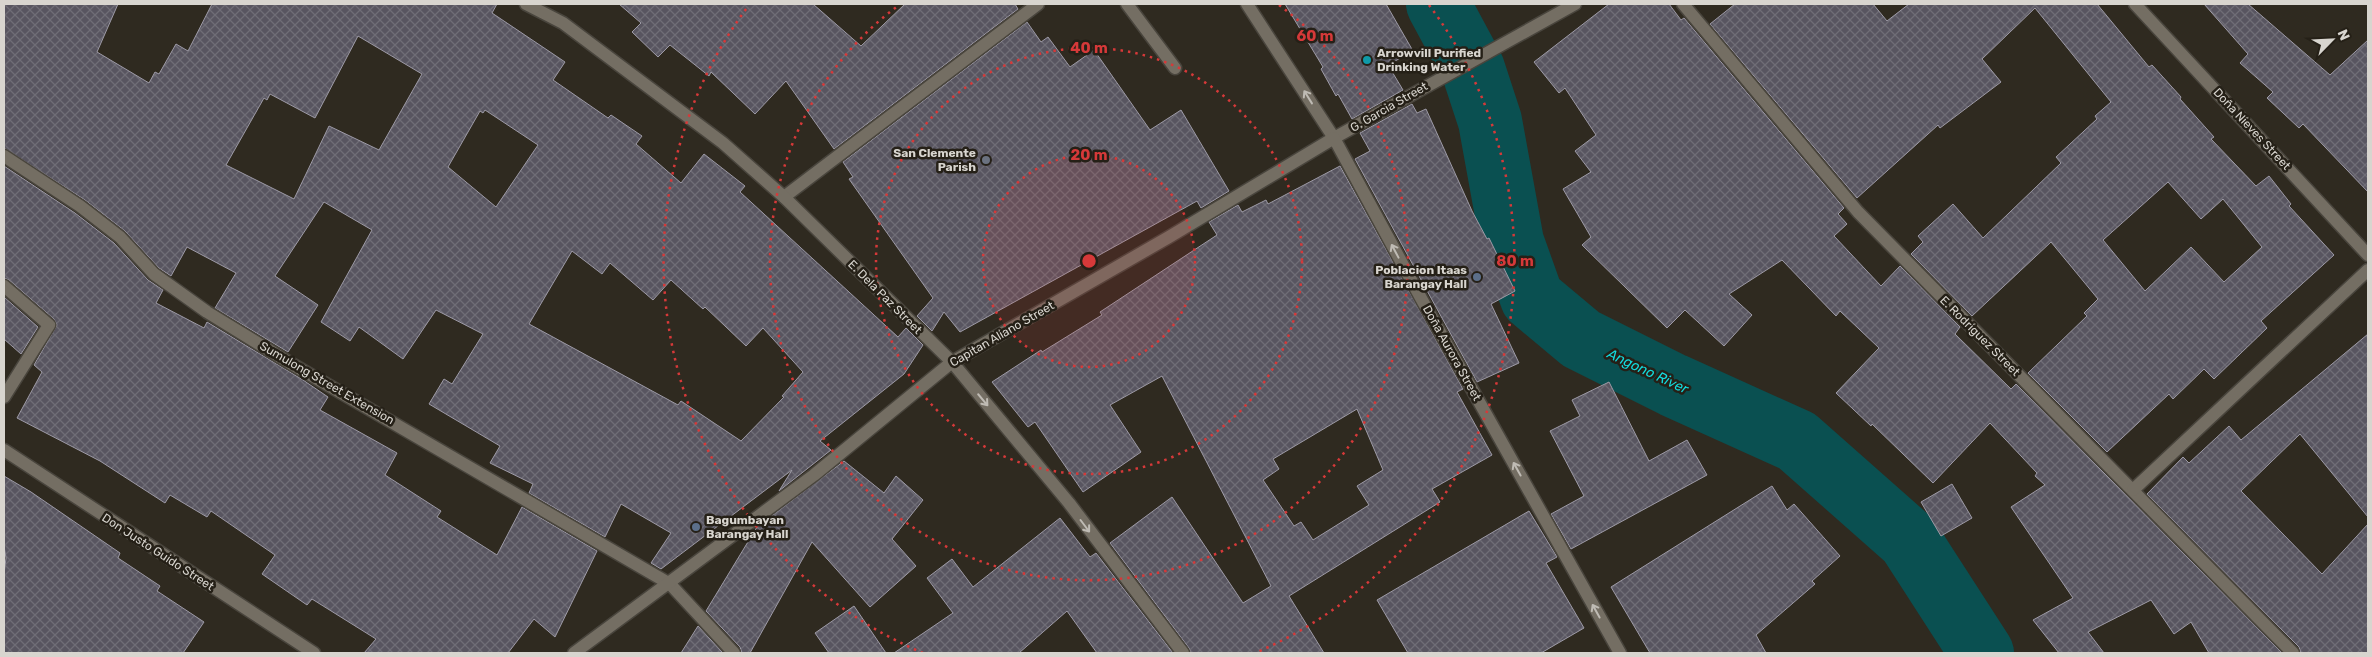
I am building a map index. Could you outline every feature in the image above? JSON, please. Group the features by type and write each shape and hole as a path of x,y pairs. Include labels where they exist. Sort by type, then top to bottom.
{"street":[{"name":"E. Dela Paz Street","path":"526,4 563,23 707,131 784,197 952,362 1068,504 1183,653"},
{"path":"784,197 1038,4"},
{"path":"1127,4 1175,68"},
{"name":"Doña Aurora Street","path":"1247,4 1334,138 1422,300 1620,653"},
{"name":"G. Garcia Street","path":"1334,138 1575,4"},
{"name":"E. Rodriguez Street","path":"1683,4 1858,212 2293,653"},
{"name":"Doña Nieves Street","path":"2135,4 2368,255"},
{"name":"Capitan Aliano Street","path":"574,653 670,584 814,475 952,362 1334,138"},
{"name":"Sumulong Street Extension","path":"4,156 80,206 120,237 154,274 207,312 290,363 670,584 734,653"},
{"path":"2133,490 2368,270"},
{"path":"4,286 49,325 4,397"},
{"name":"Don Justo Guido Street","path":"4,450 314,653"}],"building":[{"path":"4,4 118,4 97,52 149,83 155,72 159,74 176,44 188,51 212,4 497,4 492,13 565,62 553,80 608,118 611,115 642,136 636,144 681,183 704,154 745,186 740,192 898,337 906,328 923,345 904,374 820,441 831,450 779,491 792,470 661,569 651,563 671,533 621,504 605,537 529,493 533,484 490,463 500,446 429,404 444,379 452,384 483,334 436,310 403,359 359,327 350,341 321,322 372,230 324,202 275,276 318,305 288,352 215,308 236,273 187,247 171,276 159,268 125,231 85,200 4,148","holes":["358,36 422,74 379,150 329,126 294,199 226,165 264,98 267,100 270,94 315,118","485,110 538,145 496,207 448,167 480,111 483,113","572,251 602,274 610,263 653,300 671,280 703,309 705,307 746,346 763,328 803,372 782,396 784,397 741,441 681,401 678,405 529,324"]},
{"path":"619,4 813,4 861,46 905,4 1015,4 1018,9 834,149 786,81 755,114 711,72 709,76 670,45 658,57 632,32 641,23"},
{"path":"1285,4 1386,4 1413,51 1388,65 1403,90 1352,119 1338,94 1336,96 1321,69 1323,67"},
{"path":"1609,4 1669,4 1681,20 1684,18 1844,208 1838,214 1847,224 1834,236 1881,286 1900,266 1960,327 1955,334 2011,389 2016,384 2282,653 2209,653 2191,622 2174,634 2151,600 2088,632 2104,653 2059,653 2033,620 2073,598 2011,507 2045,485 2035,476 2037,473 1990,423 1933,483 1872,424 1871,426 1836,393 1879,348 1840,311 1836,316 1782,260 1729,294 1752,315 1724,346 1685,310 1667,328 1582,245 1591,237 1563,189 1591,172 1575,151 1596,135 1565,88 1559,93 1534,62"},
{"path":"1735,4 1873,4 1887,21 1909,4 2097,4 2149,67 2152,65 2181,97 2180,99 2214,137 2211,139 2256,186 2269,176 2291,204 2289,206 2334,255 2261,321 2267,328 2214,379 2204,369 2173,399 2169,394 2107,452 2028,373 2087,316 2084,313 2098,299 2051,242 1972,316 1911,254 1923,242 1918,236 1953,204 1983,238 2061,163 2056,157 2097,119 2095,116 2111,102 2035,8 1982,59 2001,82 1940,128 1938,125 1857,198 1710,24","holes":["2168,182 2201,219 2223,199 2262,247 2224,282 2191,247 2145,291 2103,240"]},
{"path":"2204,4 2248,4 2330,75 2368,40 2368,192 2303,124 2299,128 2267,98 2273,92 2240,63 2248,54"},
{"path":"1027,22 1041,42 1048,37 1070,67 1094,50 1150,130 1181,110 1229,191 1201,208 1197,201 960,332 944,312 932,331 917,316 933,298 849,179 853,177 843,162"},
{"path":"1412,104 1417,113 1426,109 1472,211 1487,239 1489,238 1515,291 1491,304 1519,363 1477,382 1355,159 1370,151 1360,133"},
{"path":"4,166 75,213 114,243 148,280 163,290 156,303 204,328 207,322 328,397 320,410 397,453 385,475 441,511 437,517 497,555 522,507 597,551 555,637 534,619 508,653 364,653 376,639 312,599 307,605 262,574 275,555 211,511 207,517 170,495 165,503 100,461 17,418 42,372 34,365 57,325 54,319 9,280 4,278"},
{"path":"1340,166 1463,389 1457,392 1492,455 1432,489 1440,502 1289,596 1324,653 1191,653 1110,543 1172,497 1243,603 1271,586 1162,376 1110,405 1141,452 1083,492 1035,422 1028,427 992,382 1041,350 1042,352 1102,315 1100,312 1217,235 1209,222 1238,205 1242,212 1266,200 1268,204","holes":["1357,409 1383,470 1357,486 1369,505 1313,540 1301,522 1294,526 1263,480 1279,469 1273,459"]},
{"path":"4,297 38,327 21,354 4,339"},
{"path":"2368,334 2368,517 2300,434 2241,491 2322,574 2368,524 2368,653 2301,653 2299,647 2147,494 2183,457 2189,463 2229,426 2241,440"},
{"path":"1609,382 1649,461 1687,440 1707,475 1571,549 1551,514 1584,496 1550,431 1580,416 1572,400"},
{"path":"844,461 884,493 896,476 923,500 892,539 916,566 870,607 812,542 750,653 742,653 740,647 706,611 757,527"},
{"path":"4,476 31,492 120,553 118,558 160,586 157,591 204,622 183,653 4,653 4,574 6,558 4,546"},
{"path":"1952,484 1972,518 1941,536 1921,502"},
{"path":"1772,486 1787,510 1794,504 1840,556 1812,581 1815,584 1756,635 1766,653 1650,653 1611,587"},
{"path":"1529,511 1557,557 1546,563 1584,628 1541,653 1408,653 1377,600"},
{"path":"1060,518 1090,557 1096,553 1173,653 1097,653 1067,611 1019,653 894,653 953,613 927,578 952,559 973,587"},
{"path":"854,606 886,653 829,653 815,633"},
{"path":"698,626 723,653 681,653"}],"waterway":[{"name":"Angono River","path":"1438,4 1473,69 1490,121 1512,242 1532,298 1581,339 1673,385 1797,441 1909,540 1982,653"}],"place":[{"name":"Arrowvill Purified Drinking Water","path":"1367,60"},
{"name":"San Clemente Parish","path":"986,160"},
{"name":"Poblacion Itaas Barangay Hall","path":"1477,277"},
{"name":"Bagumbayan Barangay Hall","path":"696,527"}]}
